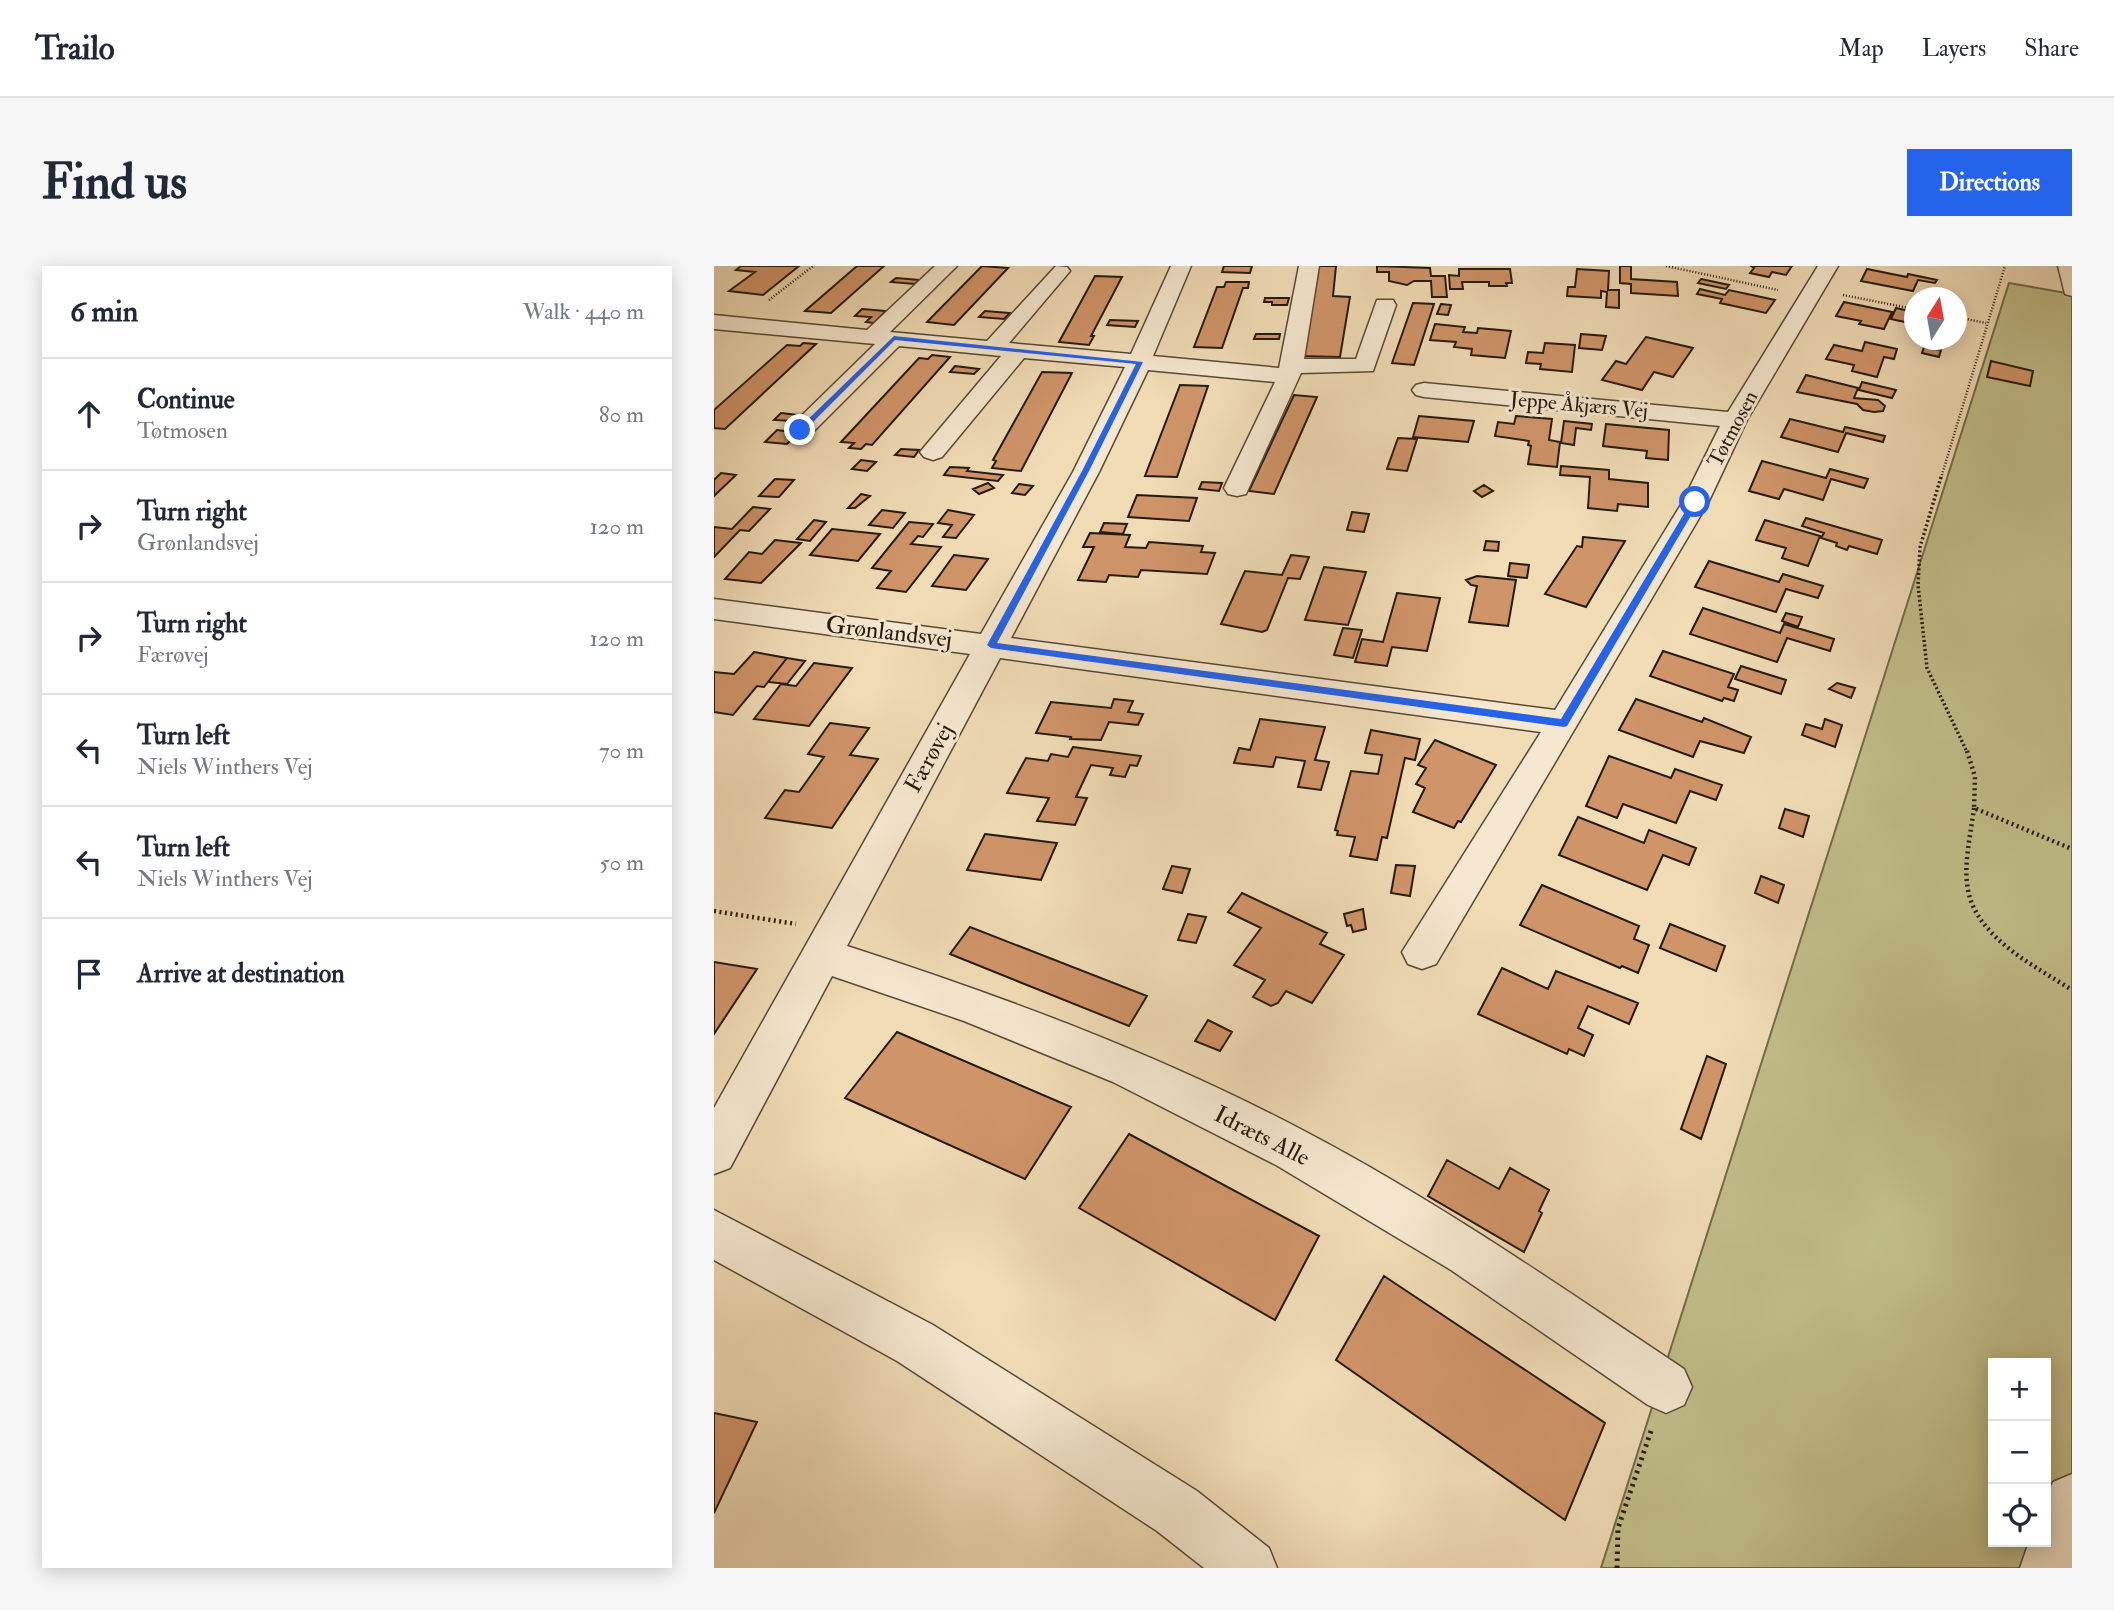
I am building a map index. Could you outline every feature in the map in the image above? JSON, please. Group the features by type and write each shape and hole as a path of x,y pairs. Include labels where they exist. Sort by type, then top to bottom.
{"street":[{"path":"800,430 947,266"},
{"name":"Færøvej","path":"714,1152 1086,471 1140,362 1181,266"},
{"path":"1237,488 1290,371 1307,292 1309,266"},
{"path":"2068,266 2072,290"},
{"path":"994,347 1060,271"},
{"name":"Tøtmosen","path":"1422,952 1564,723 1695,502 1735,420 1817,284"},
{"path":"714,322 1140,362 1290,371 1365,366 1385,305"},
{"path":"933,452 1019,349"},
{"name":"Jeppe Åkjærs Vej","path":"1424,390 1735,420"},
{"name":"Grønlandsvej","path":"714,609 1564,723"},
{"name":"Idræts Alle","path":"828,943 1128,1068 1292,1149 1468,1253 1666,1387"},
{"path":"714,1234 915,1343 1177,1511 1250,1568"},
{"path":"2048,1568 2072,1501"}],"path":[{"path":"738,324 813,266"},
{"path":"1666,266 1817,284 1904,306"},
{"path":"2005,266 1920,547 1918,585 1927,668 1967,751 1975,778 1968,887 1971,902 1987,926 2020,956 2072,989"},
{"path":"1967,319 1986,323"},
{"path":"1975,808 2072,849"},
{"path":"714,911 828,943"},
{"path":"1617,1568 1618,1528 1666,1387"}],"shaded area":[{"path":"2009,283 2072,294 2072,1568 1601,1568"}],"building":[{"path":"741,266 799,266 763,295 729,291 755,272 736,270"},
{"path":"857,266 884,266 831,313 805,311"},
{"path":"982,266 1008,268 954,325 927,322"},
{"path":"1224,266 1252,266 1250,273 1222,272"},
{"path":"1316,266 1336,266 1333,296 1350,297 1340,357 1299,356"},
{"path":"1377,266 1430,268 1431,276 1445,276 1447,297 1432,297 1431,281 1414,281 1407,285 1389,281 1389,272 1377,272"},
{"path":"1620,266 1631,266 1631,279 1677,282 1678,296 1631,293 1631,284 1620,283"},
{"path":"1751,266 1792,266 1786,275 1772,272 1769,277 1750,273 1754,268"},
{"path":"1459,269 1510,269 1512,283 1506,283 1507,286 1489,286 1489,282 1462,282 1463,289 1450,289 1449,275 1459,276"},
{"path":"1577,269 1609,271 1608,290 1619,290 1619,308 1606,307 1607,292 1601,291 1601,298 1567,296 1568,287 1575,287"},
{"path":"1867,269 1937,280 1935,283 1918,280 1915,287 1904,287 1904,289 1861,281"},
{"path":"1095,276 1122,277 1091,336 1094,336 1089,345 1059,342"},
{"path":"896,278 920,280 915,284 891,282"},
{"path":"1701,279 1729,285 1726,289 1698,283"},
{"path":"1226,282 1249,282 1248,288 1243,288 1222,348 1194,347 1217,287 1224,287"},
{"path":"1700,289 1725,295 1729,290 1775,300 1766,313 1720,303 1722,299 1697,294"},
{"path":"1265,298 1289,298 1287,305 1272,305 1272,302 1264,302"},
{"path":"1844,302 1892,312 1884,329 1859,324 1861,321 1836,316"},
{"path":"1413,303 1434,304 1414,365 1392,363"},
{"path":"1441,304 1451,305 1448,315 1437,314"},
{"path":"1896,308 1904,310 1904,322 1891,319"},
{"path":"862,309 886,311 874,323 866,322 871,317 855,316"},
{"path":"985,311 1010,313 1004,319 979,317"},
{"path":"1110,320 1138,321 1135,327 1107,325"},
{"path":"1435,324 1465,327 1463,332 1477,333 1478,328 1511,331 1505,358 1471,355 1472,349 1454,347 1456,342 1430,340"},
{"path":"1256,334 1280,334 1279,339 1254,339"},
{"path":"1581,334 1606,336 1602,350 1579,348"},
{"path":"1646,337 1693,348 1673,377 1654,372 1642,390 1602,380 1616,361 1626,364"},
{"path":"1865,342 1897,349 1894,359 1884,357 1877,377 1852,371 1854,365 1826,359 1834,345 1862,351"},
{"path":"803,343 816,344 725,429 714,428 714,410 787,345 800,346"},
{"path":"1545,343 1575,345 1572,372 1540,369 1541,364 1526,363 1528,352 1543,353"},
{"path":"1923,350 1941,350 1939,357 1922,353"},
{"path":"932,355 950,357 872,445 866,444 861,449 849,448 854,443 841,442 919,358 928,359"},
{"path":"1991,361 2033,371 2030,386 1987,377"},
{"path":"955,366 979,369 974,374 950,372"},
{"path":"1042,372 1072,373 1021,471 992,468 996,461 993,460"},
{"path":"1806,375 1858,388 1854,398 1878,400 1885,406 1883,411 1863,410 1857,404 1797,392"},
{"path":"1862,382 1896,390 1892,398 1859,390"},
{"path":"1180,385 1208,386 1177,477 1145,476"},
{"path":"1294,395 1317,397 1274,494 1249,491"},
{"path":"781,413 798,415 792,421 774,420"},
{"path":"1419,416 1474,421 1468,442 1413,437"},
{"path":"1516,416 1552,419 1549,440 1560,442 1557,467 1528,464 1531,446 1528,445 1529,441 1495,436 1498,422 1514,424"},
{"path":"1790,419 1843,432 1845,427 1885,436 1883,442 1846,433 1838,452 1781,437"},
{"path":"1564,421 1592,424 1591,430 1576,428 1574,445 1561,443"},
{"path":"1606,424 1669,430 1668,460 1646,458 1647,451 1603,446"},
{"path":"777,430 798,433 787,444 765,442"},
{"path":"1398,438 1417,439 1407,471 1387,469"},
{"path":"901,449 919,450 914,457 895,455"},
{"path":"861,460 876,462 867,471 852,469"},
{"path":"1762,461 1826,478 1830,469 1868,479 1864,488 1831,479 1823,500 1784,489 1779,499 1749,491"},
{"path":"1561,466 1609,470 1609,479 1648,483 1648,507 1618,504 1617,511 1588,508 1590,477 1560,475"},
{"path":"950,467 1003,475 998,481 944,475"},
{"path":"721,473 736,475 714,496 714,480"},
{"path":"775,479 794,480 779,497 759,496"},
{"path":"1202,482 1222,483 1219,491 1199,489"},
{"path":"988,483 994,488 979,494 973,489"},
{"path":"1019,484 1033,486 1025,495 1012,493"},
{"path":"1484,485 1493,491 1482,497 1474,491"},
{"path":"861,494 870,496 855,508 848,508"},
{"path":"1137,495 1197,498 1189,521 1128,517"},
{"path":"753,507 770,509 749,531 740,530 714,557 714,527 732,529"},
{"path":"882,510 905,513 893,528 869,525"},
{"path":"948,510 974,515 956,538 943,537 952,525 938,523"},
{"path":"1352,512 1369,514 1364,532 1347,530"},
{"path":"1806,518 1882,540 1877,554 1849,546 1847,550 1836,546 1837,543 1821,538 1824,533 1802,526"},
{"path":"814,520 826,522 810,541 797,539"},
{"path":"1765,520 1820,536 1808,566 1782,558 1786,548 1756,540"},
{"path":"909,522 933,524 923,537 918,536 911,544 941,547 906,592 877,588 891,571 872,568"},
{"path":"1104,523 1127,524 1123,534 1100,532"},
{"path":"832,529 880,534 858,561 810,555"},
{"path":"1090,533 1130,535 1125,547 1146,548 1149,542 1203,546 1201,552 1215,553 1207,574 1141,570 1138,577 1109,575 1106,582 1078,580 1094,547 1083,547"},
{"path":"1583,537 1625,541 1586,607 1545,594 1577,546 1582,547"},
{"path":"775,540 801,543 761,583 725,579 749,552 762,554"},
{"path":"1486,541 1499,542 1498,551 1484,550"},
{"path":"954,555 988,559 966,590 932,586"},
{"path":"1291,555 1309,557 1300,579 1288,578 1267,630 1262,632 1221,624 1245,571 1282,575"},
{"path":"1709,561 1779,582 1783,574 1823,586 1818,598 1786,589 1776,612 1695,587"},
{"path":"1510,563 1529,565 1527,578 1508,576"},
{"path":"1324,567 1366,572 1348,625 1305,620"},
{"path":"1477,576 1516,580 1508,626 1469,622 1477,586 1466,580"},
{"path":"1397,593 1440,598 1427,651 1392,647 1387,666 1355,662 1362,639 1383,642"},
{"path":"1703,608 1780,633 1784,624 1834,639 1830,651 1787,638 1777,662 1690,634"},
{"path":"1786,613 1802,617 1798,627 1782,621"},
{"path":"1343,628 1362,630 1353,658 1334,655"},
{"path":"1663,651 1734,674 1728,687 1738,690 1734,701 1724,698 1722,701 1650,676"},
{"path":"754,652 787,658 764,687 757,686 733,715 714,712 714,672 734,674"},
{"path":"787,658 805,661 787,684 768,682"},
{"path":"814,663 852,668 809,726 754,719 781,684 796,686"},
{"path":"1741,666 1786,680 1781,694 1735,679"},
{"path":"1837,683 1855,688 1851,698 1829,689"},
{"path":"1114,699 1133,701 1128,712 1143,714 1138,725 1109,722 1101,740 1070,739 1071,737 1036,733 1051,702 1111,708"},
{"path":"1636,699 1702,722 1704,718 1751,737 1744,753 1700,741 1693,757 1619,730"},
{"path":"1260,719 1325,727 1315,760 1329,762 1321,790 1298,787 1305,761 1276,757 1273,767 1234,763 1239,748 1250,750"},
{"path":"1825,719 1842,725 1835,747 1802,735 1806,724 1822,729"},
{"path":"830,723 869,728 850,755 878,759 832,828 765,818 785,790 799,792 824,757 808,754"},
{"path":"1371,730 1420,739 1415,760 1405,758 1387,838 1382,837 1377,860 1350,856 1355,837 1337,835 1338,831 1335,830 1351,771 1378,774 1382,755 1365,753"},
{"path":"1435,740 1496,765 1461,822 1458,821 1454,828 1413,812 1425,788 1416,784 1426,768 1418,765"},
{"path":"1073,747 1141,756 1137,766 1130,765 1125,777 1110,775 1113,768 1091,765 1076,797 1087,798 1075,825 1037,821 1049,798 1007,793 1026,758 1048,761 1051,754 1068,757"},
{"path":"1609,756 1671,778 1675,769 1722,785 1716,800 1690,791 1676,823 1623,804 1617,818 1586,806"},
{"path":"1785,809 1809,816 1803,837 1779,828"},
{"path":"1578,817 1644,843 1649,830 1696,848 1689,865 1663,855 1647,890 1559,855"},
{"path":"985,834 1057,843 1041,880 967,870"},
{"path":"1396,865 1415,866 1410,896 1391,893"},
{"path":"1172,866 1190,869 1182,893 1163,889"},
{"path":"1761,876 1784,885 1778,903 1755,893"},
{"path":"1542,885 1639,926 1634,939 1649,945 1638,973 1622,966 1620,968 1520,925"},
{"path":"1242,893 1327,933 1320,944 1344,955 1312,1003 1286,991 1278,1003 1271,1006 1253,997 1265,980 1234,965 1261,928 1228,912"},
{"path":"1363,909 1366,929 1353,932 1351,925 1347,926 1344,914"},
{"path":"1188,914 1206,917 1196,943 1178,940"},
{"path":"1670,924 1725,946 1716,971 1660,948"},
{"path":"970,927 1147,996 1129,1026 950,954"},
{"path":"714,962 757,969 714,1034"},
{"path":"1502,968 1548,989 1556,971 1638,1003 1629,1024 1588,1006 1578,1028 1593,1035 1584,1056 1569,1049 1567,1054 1478,1014"},
{"path":"1208,1020 1232,1032 1220,1051 1195,1041"},
{"path":"897,1032 1071,1107 1025,1179 845,1098"},
{"path":"1707,1056 1726,1064 1701,1139 1681,1129"},
{"path":"1129,1134 1319,1236 1275,1320 1079,1208"},
{"path":"1447,1160 1499,1189 1510,1168 1549,1190 1539,1211 1542,1213 1524,1252 1428,1196"},
{"path":"1384,1276 1605,1423 1565,1520 1336,1360"},
{"path":"714,1413 757,1422 714,1513"}],"route":[{"path":"800,430 894,338 1140,362 1086,471 991,645 1564,723 1695,502"}]}
